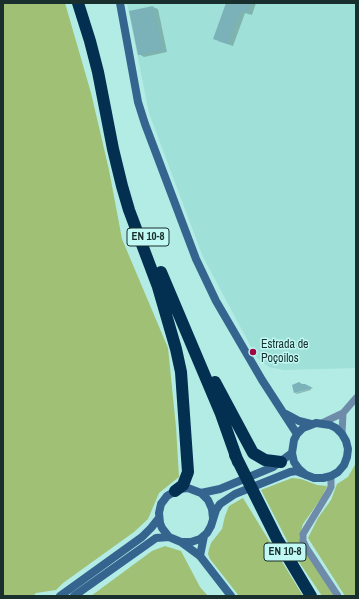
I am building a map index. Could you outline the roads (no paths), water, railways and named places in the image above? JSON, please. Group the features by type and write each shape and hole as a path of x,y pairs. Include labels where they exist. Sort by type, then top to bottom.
{"highway":[{"name":"EN 10-8","path":"78,3 98,72 122,186 129,210 162,285 213,411 260,508 311,596"},
{"name":"EN 10-8","path":"85,3 102,58 127,172 162,285"},
{"path":"162,285 253,453 259,457 281,462"},
{"path":"162,285 182,384 188,472 182,484 175,491"}],"main road":[{"path":"120,3 138,102 147,131 196,259 216,301 281,411 297,434"},
{"path":"200,556 204,536 211,526 220,504 235,494 285,473 296,471 314,478 323,478 338,472 344,465 348,449 342,434 336,428 330,424 311,424 299,422 281,411"},
{"path":"306,475 294,462 292,447 297,434 303,428 311,424"},
{"path":"201,493 220,489 273,467 292,453"},
{"path":"169,537 162,528 159,518 161,504 167,496 175,491 188,488 201,493 210,504 213,518"},
{"path":"60,596 142,537 152,528 159,518"},
{"path":"181,542 191,542 204,536"},
{"path":"74,596 156,538 169,537 181,542 200,556 231,596"}],"street":[{"path":"322,423 343,413 356,398"},
{"path":"342,434 343,413"},
{"path":"331,476 331,487 303,534 303,541 338,596"}],"place":[{"name":"Estrada de Poçoilos","path":"253,352"}]}
